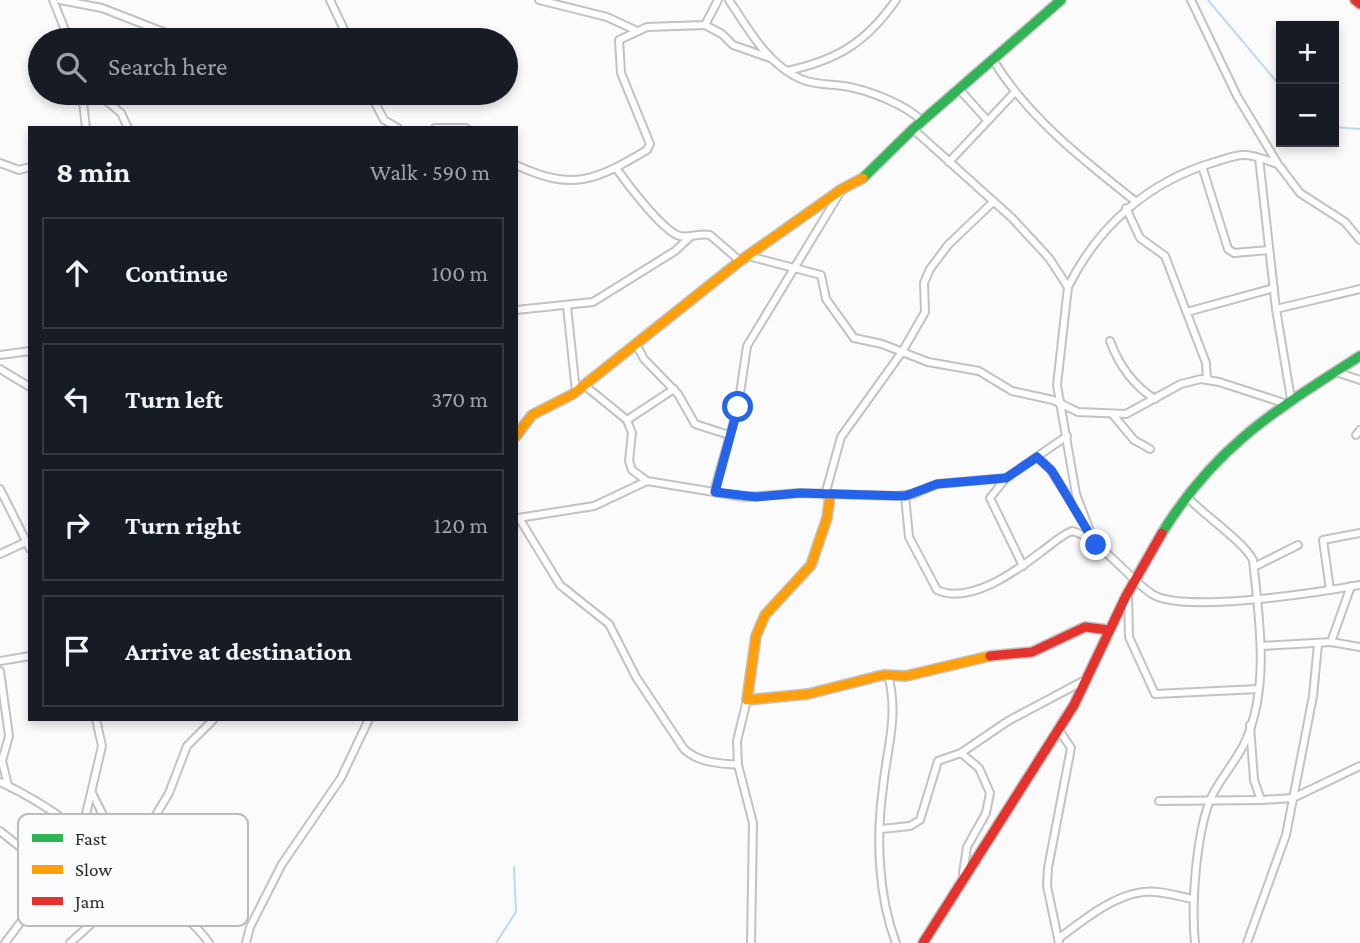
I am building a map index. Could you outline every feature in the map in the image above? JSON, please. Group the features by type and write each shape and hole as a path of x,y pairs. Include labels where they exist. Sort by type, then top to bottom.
{"street":[{"path":"52,0 63,28"},
{"path":"60,0 102,8 153,28"},
{"path":"330,0 343,28"},
{"path":"539,0 607,17 635,30"},
{"path":"705,25 718,0"},
{"path":"729,0 750,33 787,71 807,82 866,92 912,111 922,121"},
{"path":"787,71 821,63 850,49 896,0"},
{"path":"518,433 532,415 576,391 743,259 842,189 867,176 913,129 1061,0"},
{"path":"1191,0 1237,96 1278,164 1300,193 1345,222 1360,240"},
{"path":"1355,0 1360,4"},
{"path":"518,166 576,182 616,168 647,150 650,144 620,66 619,40 635,30 705,25 722,34 733,45 773,59"},
{"path":"993,60 1014,93 1063,142 1135,201"},
{"path":"959,89 987,120"},
{"path":"949,162 1014,93"},
{"path":"83,105 86,126"},
{"path":"111,105 121,113 127,126"},
{"path":"376,105 384,120 394,126"},
{"path":"913,129 1044,251 1068,287"},
{"path":"1085,523 1060,404 1058,378 1068,287 1082,260 1126,208 1202,166 1238,155 1278,164"},
{"path":"1259,158 1288,401"},
{"path":"0,163 19,170 28,168"},
{"path":"1202,166 1228,249 1234,253 1269,250"},
{"path":"616,168 636,197 674,234 710,235 743,259 797,266 823,277 826,299 849,334 928,362 979,371 1012,391 1060,404 1078,412 1114,415 1131,412 1181,384 1207,380 1288,401"},
{"path":"715,492 738,407 747,346 842,189"},
{"path":"751,943 752,813 738,765 737,741 747,700 756,636 765,615 811,565 827,518 828,495 841,436 902,352 925,312 924,283 930,269 948,245 993,202"},
{"path":"1126,208 1140,238 1165,256 1206,362 1207,380"},
{"path":"518,310 567,306 602,298 675,251 691,236"},
{"path":"1187,312 1274,288"},
{"path":"1276,309 1360,289"},
{"path":"567,306 576,391"},
{"path":"1111,341 1129,376 1143,392 1155,399"},
{"path":"636,344 644,359 674,389 695,424 729,435"},
{"path":"0,355 28,351"},
{"path":"923,943 963,873 1059,730 1087,679 1133,582 1188,498 1234,442 1288,401 1360,356"},
{"path":"0,369 28,386"},
{"path":"1336,372 1360,380"},
{"path":"584,384 627,420 632,433 629,467 647,481 756,497 800,493 905,496 937,484 1006,478"},
{"path":"627,420 674,389"},
{"path":"1114,415 1134,440 1150,449"},
{"path":"1023,566 990,498 1006,478 1067,436"},
{"path":"1037,457 1052,471 1096,545"},
{"path":"647,481 594,506 518,518 560,585 609,624 636,677 684,749 692,757 738,765"},
{"path":"0,489 28,542"},
{"path":"905,496 909,537 940,592 972,591 1023,566 1068,532 1079,532 1133,582 1166,600 1257,600 1360,585"},
{"path":"1188,498 1212,522 1248,550 1254,567 1261,646 1258,689 1246,740 1210,800 1192,899 1195,943"},
{"path":"1330,590 1323,540 1360,533"},
{"path":"0,554 28,544"},
{"path":"1254,567 1298,545"},
{"path":"1332,642 1351,586"},
{"path":"1128,594 1129,638 1155,694 1258,689"},
{"path":"747,700 807,694 888,675 911,675 986,656 1032,652 1085,627 1110,630"},
{"path":"1261,646 1332,642 1360,647"},
{"path":"1247,943 1286,835 1313,696 1318,644"},
{"path":"0,661 28,656"},
{"path":"0,671 9,736 2,761 8,785"},
{"path":"888,675 895,704 892,743 883,788 881,829 884,909 896,943"},
{"path":"881,829 915,824 938,761 961,753 1008,721 1087,679"},
{"path":"86,814 102,746 96,721"},
{"path":"157,814 169,793 187,746 212,721"},
{"path":"246,943 250,927 282,864 341,778 368,721"},
{"path":"1250,724 1254,780 1261,800"},
{"path":"1059,730 1071,748 1048,868 1047,886 1057,942 1125,896 1159,892 1192,899"},
{"path":"961,753 979,768 990,793 986,813 967,847 963,873"},
{"path":"1160,801 1293,798 1360,766"},
{"path":"0,782 32,797 57,814"},
{"path":"92,792 102,814"},
{"path":"0,831 18,845"},
{"path":"5,943 18,926"},
{"path":"70,943 89,926"},
{"path":"193,926 209,943"}],"waterway":[{"path":"1208,0 1278,84"},
{"path":"1339,127 1360,129"},
{"path":"496,943 516,912 514,867"}],"traffic: fast":[{"path":"863,178 913,129 1061,0"},
{"path":"1162,533 1183,502 1226,453 1301,394 1360,356"}],"traffic: slow":[{"path":"518,433 532,415 573,394 740,261 842,189 863,178"},
{"path":"830,496 827,518 811,565 765,615 756,636 747,700 808,694 883,675 906,676 990,656"}],"traffic: jam":[{"path":"1355,0 1360,4"},
{"path":"923,943 1074,705 1126,596 1162,533"},
{"path":"990,656 1032,652 1085,627 1109,630"}],"route":[{"path":"738,407 715,492 744,497 800,493 830,496 905,496 929,485 1006,478 1037,457 1052,471 1096,545"}]}
